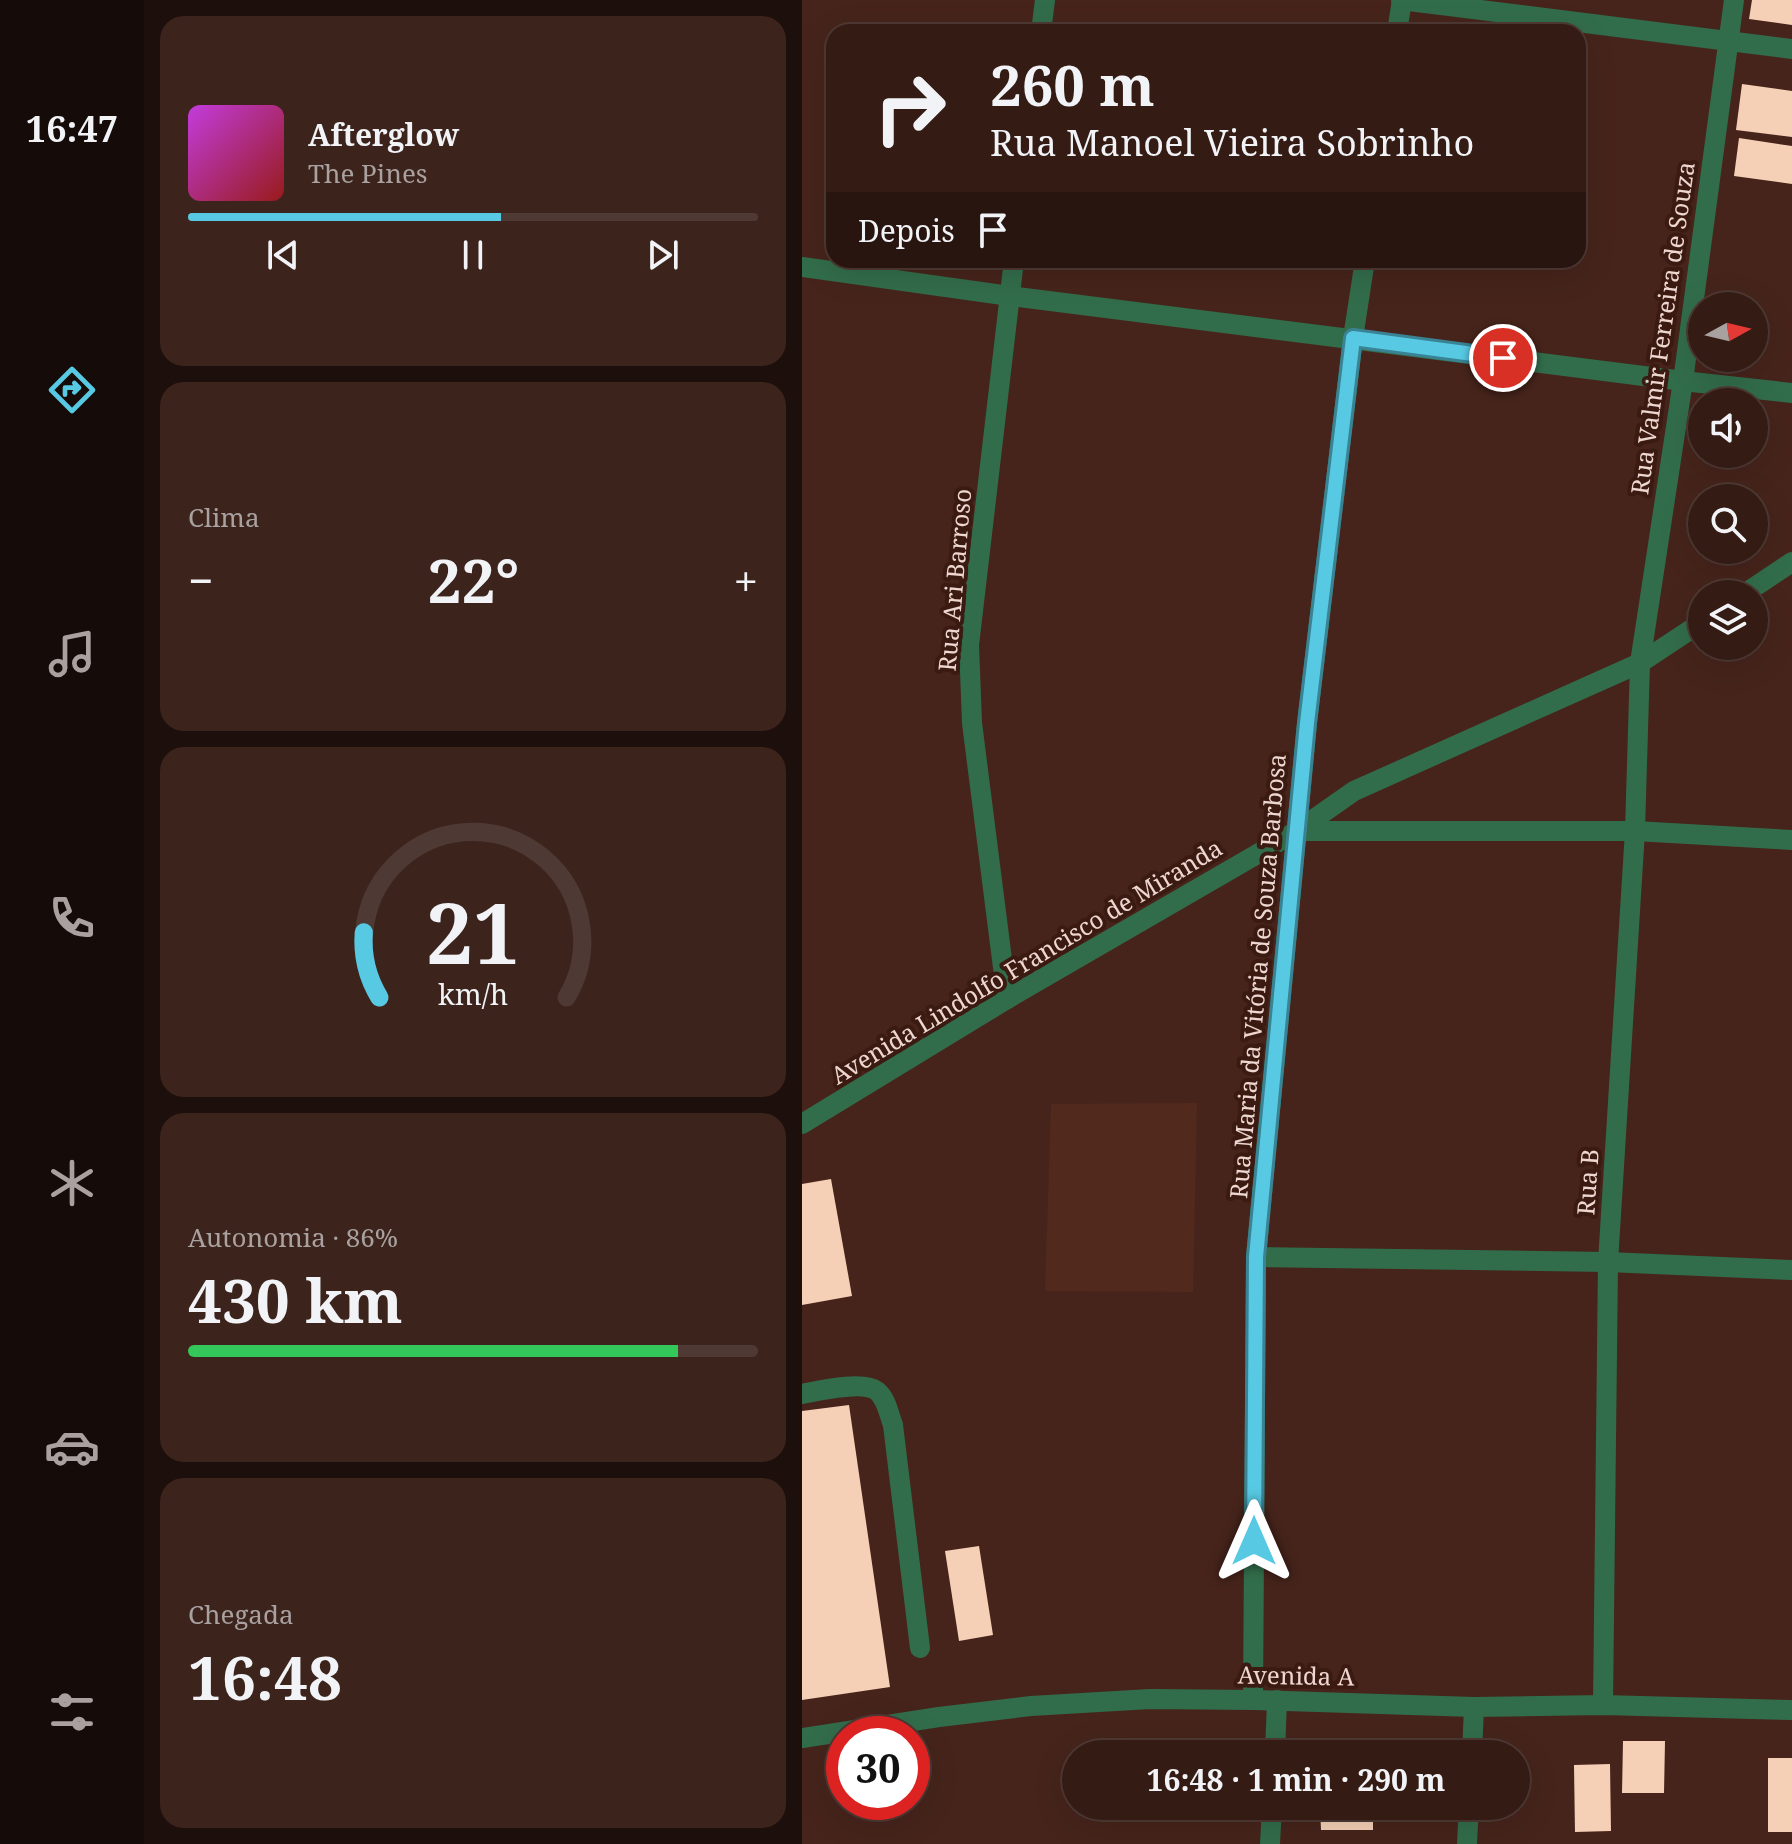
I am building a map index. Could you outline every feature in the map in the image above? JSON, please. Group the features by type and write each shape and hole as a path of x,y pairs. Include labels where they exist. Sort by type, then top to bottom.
{"street":[{"path":"1042,24 1045,0"},
{"path":"1398,24 1402,0 1792,49"},
{"name":"Rua Valmir Ferreira de Souza","path":"1640,663 1683,381 1734,0"},
{"path":"802,267 1010,296 1792,393"},
{"name":"Rua Ari Barroso","path":"1007,999 972,723 969,645 1013,268"},
{"name":"Rua Maria da Vitória de Souza Barbosa","path":"1253,1700 1256,1257 1307,723 1364,268"},
{"path":"1765,580 1792,562"},
{"name":"Avenida Lindolfo Francisco de Miranda","path":"802,1124 1007,999 1297,831 1354,791 1640,663 1688,631"},
{"name":"Rua B","path":"1603,1705 1608,1262 1635,831 1640,663"},
{"path":"1297,831 1635,831 1792,840"},
{"path":"1256,1257 1608,1262 1792,1270"},
{"path":"802,1394 862,1386 876,1390 887,1406 893,1425 920,1648"},
{"name":"Avenida A","path":"802,1738 1031,1706 1150,1699 1474,1707 1603,1705 1792,1710"},
{"path":"1276,1740 1277,1700"},
{"path":"1473,1740 1474,1707"},
{"path":"1270,1844 1271,1820"},
{"path":"1467,1844 1468,1820"}],"shaded area":[{"path":"1197,1103 1193,1292 1045,1291 1051,1104"}],"building":[{"path":"1752,0 1792,0 1792,25 1749,19"},
{"path":"1742,84 1792,91 1792,137 1736,130"},
{"path":"1739,138 1792,146 1792,184 1734,176"},
{"path":"831,1179 852,1296 802,1305 802,1184"},
{"path":"849,1405 890,1687 802,1700 802,1411"},
{"path":"979,1546 993,1635 959,1641 945,1551"},
{"path":"1320,1738 1372,1738 1372,1740"},
{"path":"1623,1741 1665,1741 1664,1793 1622,1793"},
{"path":"1768,1758 1792,1758 1792,1832 1768,1832"},
{"path":"1610,1764 1611,1831 1575,1832 1574,1765"},
{"path":"1321,1820 1373,1820 1373,1830 1321,1830"}],"route":[{"path":"1254,1541 1256,1257 1307,723 1353,338 1503,358"}]}
